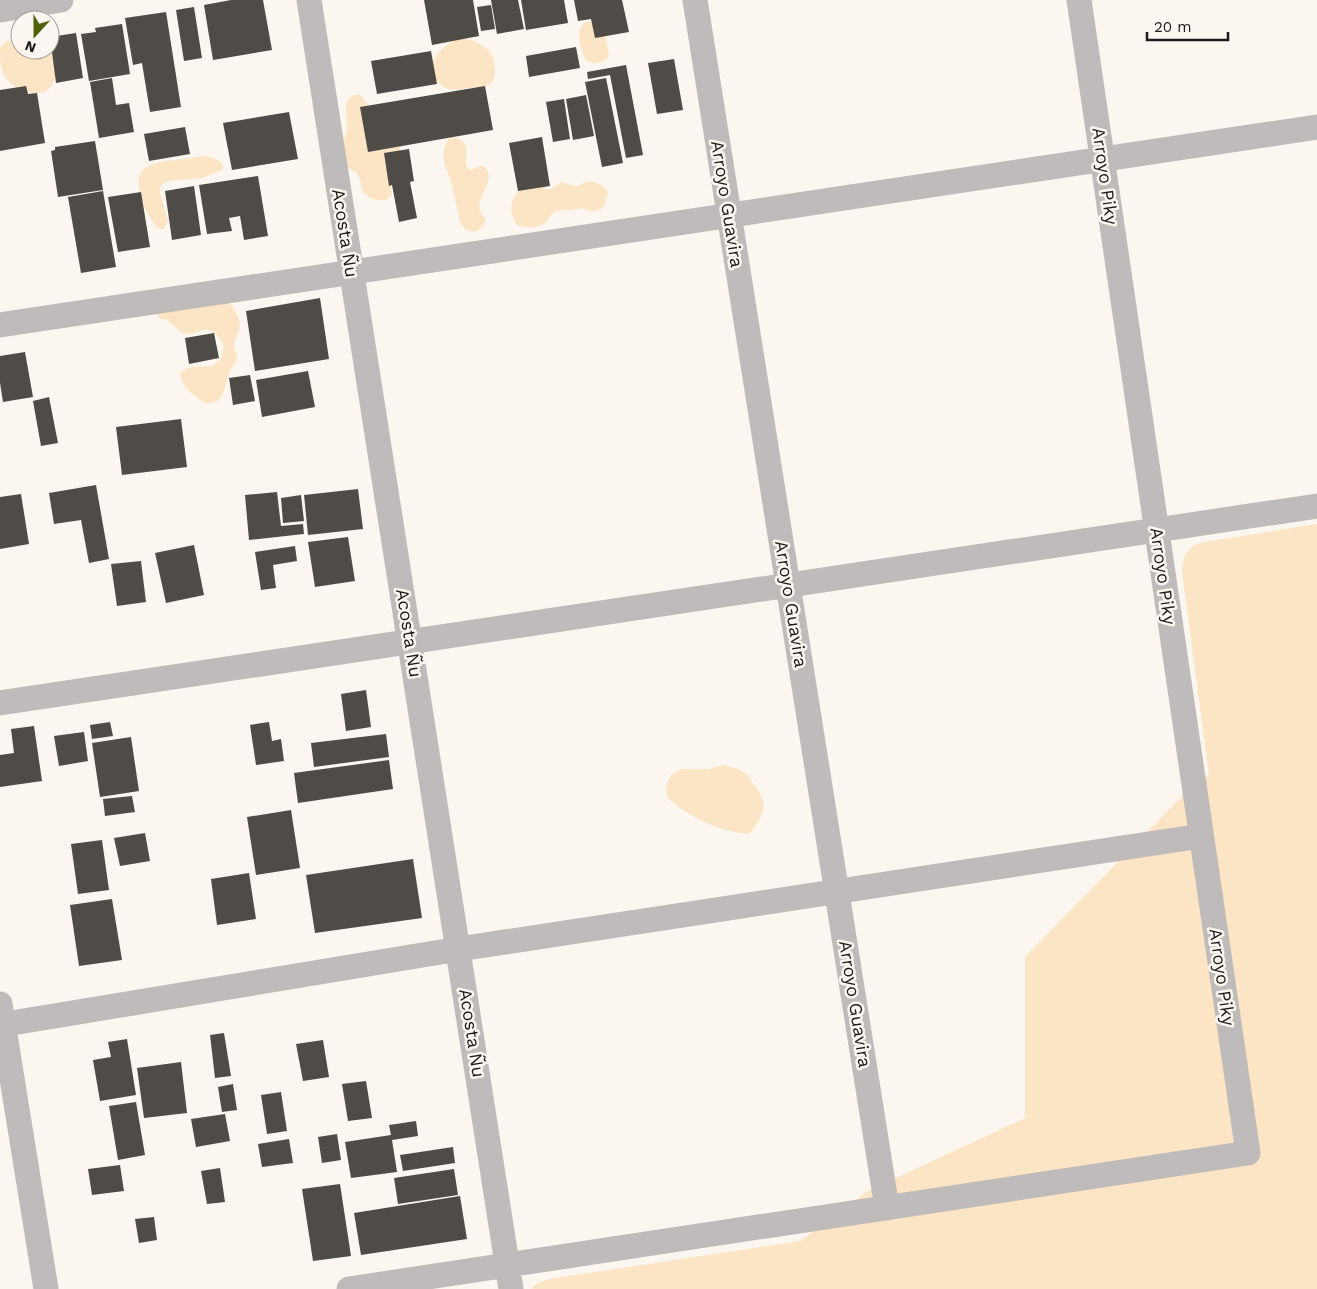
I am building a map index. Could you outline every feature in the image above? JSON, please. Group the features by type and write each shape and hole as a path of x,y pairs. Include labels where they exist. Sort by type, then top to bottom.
{"street":[{"path":"0,10 61,0"},
{"name":"Acosta Ñu","path":"309,0 510,1277"},
{"name":"Arroyo Guavira","path":"695,0 887,1208"},
{"name":"Arroyo Piky","path":"887,1208 1248,1153 1079,0"},
{"path":"0,325 1317,126"},
{"path":"0,703 1317,506"},
{"path":"46,1289 1,1018 1201,836"},
{"path":"349,1289 510,1277 887,1208"}],"shaded area":[{"path":"585,22 591,22 603,27 609,54 602,62 591,63 585,59 579,35"},
{"path":"461,38 480,44 492,56 495,73 492,82 488,85 458,90 446,88 437,81 432,68 437,55 448,44"},
{"path":"10,41 10,60 57,60 55,77 48,90 36,93 22,90 6,78 1,64 0,48 5,42"},
{"path":"359,94 401,146 390,179 392,195 386,200 376,200 363,192 358,174 344,162 342,148 347,130 347,101 354,95"},
{"path":"451,137 465,144 466,166 470,170 483,165 489,175 489,180 479,206 486,220 482,227 476,231 465,229 460,222 451,181 444,161 445,146"},
{"path":"206,156 218,160 223,165 222,170 202,178 167,181 162,185 159,190 168,220 164,229 158,228 149,216 141,198 139,176 142,171 152,164 159,162"},
{"path":"563,182 577,186 585,182 599,184 608,192 605,203 600,210 596,211 581,208 561,210 552,214 544,224 537,227 517,225 511,209 515,196 522,187 538,185 548,190"},
{"path":"220,299 231,305 236,312 240,324 234,345 237,358 230,371 223,394 217,401 207,403 188,389 182,382 180,375 187,368 211,366 218,362 223,350 221,340 207,329 190,334 182,333 167,320 158,318 158,313"},
{"path":"1317,524 1317,1289 532,1289 542,1281 549,1279 800,1241 868,1191 1025,1118 1025,957 1197,781 1209,775 1182,571 1185,555 1194,546 1204,542"},
{"path":"724,765 746,774 762,797 762,812 758,822 749,834 716,827 685,811 667,797 666,786 671,775 682,769 708,769"}],"building":[{"path":"231,0 263,0 272,50 213,60 204,5"},
{"path":"424,0 473,0 479,36 432,45"},
{"path":"491,0 518,0 524,29 497,34"},
{"path":"521,0 564,0 568,23 526,30"},
{"path":"574,0 622,0 629,32 595,38 591,19 578,21"},
{"path":"491,5 495,29 481,31 477,7"},
{"path":"194,7 202,58 184,61 176,10"},
{"path":"166,12 181,107 150,112 142,63 133,65 125,18"},
{"path":"122,24 130,74 89,81 81,34 96,32 95,28"},
{"path":"76,33 83,78 56,83 53,60 60,60 60,35"},
{"path":"576,47 580,68 529,77 526,56"},
{"path":"431,51 437,84 377,94 371,61"},
{"path":"674,59 683,110 657,114 648,63"},
{"path":"626,65 643,155 626,158 610,75 588,79 587,72"},
{"path":"112,78 116,105 129,103 134,132 99,138 90,82"},
{"path":"606,78 623,163 602,167 585,82"},
{"path":"26,86 28,94 37,93 45,143 0,151 0,90"},
{"path":"485,86 493,130 368,152 360,107"},
{"path":"586,95 594,136 573,140 566,99"},
{"path":"564,99 570,139 553,142 546,102"},
{"path":"289,112 298,159 232,170 223,123"},
{"path":"185,127 190,154 149,161 144,134"},
{"path":"542,137 550,186 518,191 509,143"},
{"path":"95,141 103,190 58,197 51,151 55,150 55,147"},
{"path":"409,149 414,181 410,182 417,218 399,222 392,185 389,186 384,153"},
{"path":"258,176 268,236 244,240 240,216 229,218 232,231 207,234 199,185"},
{"path":"194,186 201,235 172,240 165,191"},
{"path":"103,191 116,267 81,273 68,197"},
{"path":"141,192 150,247 118,252 108,197"},
{"path":"320,298 329,359 255,371 246,311"},
{"path":"214,333 219,358 189,364 185,338"},
{"path":"25,352 33,397 3,402 0,383 0,356"},
{"path":"308,371 315,407 262,417 256,380"},
{"path":"250,375 255,401 233,405 229,378"},
{"path":"49,397 58,443 41,446 33,401"},
{"path":"181,419 187,467 122,475 116,427"},
{"path":"96,485 109,559 89,563 81,520 54,524 49,493"},
{"path":"358,489 363,529 308,535 304,495"},
{"path":"277,492 281,526 303,524 304,534 249,540 245,495"},
{"path":"21,494 29,544 0,549 0,497"},
{"path":"301,495 304,521 283,523 281,498"},
{"path":"348,537 355,581 315,587 308,542"},
{"path":"194,545 204,595 166,603 155,553"},
{"path":"295,546 297,561 273,565 276,588 261,590 255,552"},
{"path":"141,561 146,602 117,606 111,564"},
{"path":"366,690 371,727 346,731 341,694"},
{"path":"110,722 113,736 92,739 90,725"},
{"path":"269,722 272,741 281,739 284,761 256,765 250,725"},
{"path":"34,726 42,781 0,787 0,755 14,753 11,729"},
{"path":"84,732 88,761 59,766 54,736"},
{"path":"386,734 389,757 314,767 311,743"},
{"path":"131,737 139,791 100,797 92,743"},
{"path":"389,760 393,789 298,803 294,773"},
{"path":"132,796 135,812 105,816 103,799"},
{"path":"291,810 300,868 256,875 247,817"},
{"path":"145,833 150,861 120,866 114,838"},
{"path":"102,840 109,890 78,894 71,844"},
{"path":"413,859 422,918 315,933 306,875"},
{"path":"249,873 256,919 217,925 211,879"},
{"path":"112,899 122,960 79,966 70,905"},
{"path":"224,1033 231,1076 215,1078 210,1035"},
{"path":"127,1039 136,1095 100,1101 93,1060 111,1057 108,1042"},
{"path":"323,1040 329,1077 303,1081 296,1044"},
{"path":"181,1062 187,1113 144,1118 137,1068"},
{"path":"366,1081 372,1118 348,1121 342,1084"},
{"path":"233,1084 237,1110 222,1112 218,1087"},
{"path":"281,1092 287,1131 267,1134 261,1095"},
{"path":"136,1102 145,1155 118,1160 109,1106"},
{"path":"225,1114 230,1141 196,1147 191,1119"},
{"path":"416,1121 418,1136 392,1140 397,1172 351,1178 345,1142 391,1135 389,1125"},
{"path":"337,1134 341,1160 322,1163 318,1137"},
{"path":"289,1139 293,1163 262,1167 258,1144"},
{"path":"453,1147 455,1163 403,1171 400,1155"},
{"path":"120,1165 124,1191 92,1195 88,1169"},
{"path":"220,1168 225,1202 207,1204 201,1171"},
{"path":"454,1169 458,1195 398,1204 394,1178"},
{"path":"340,1184 351,1256 313,1261 302,1189"},
{"path":"460,1196 467,1239 361,1255 354,1213"},
{"path":"154,1217 157,1240 139,1243 135,1219"}]}
